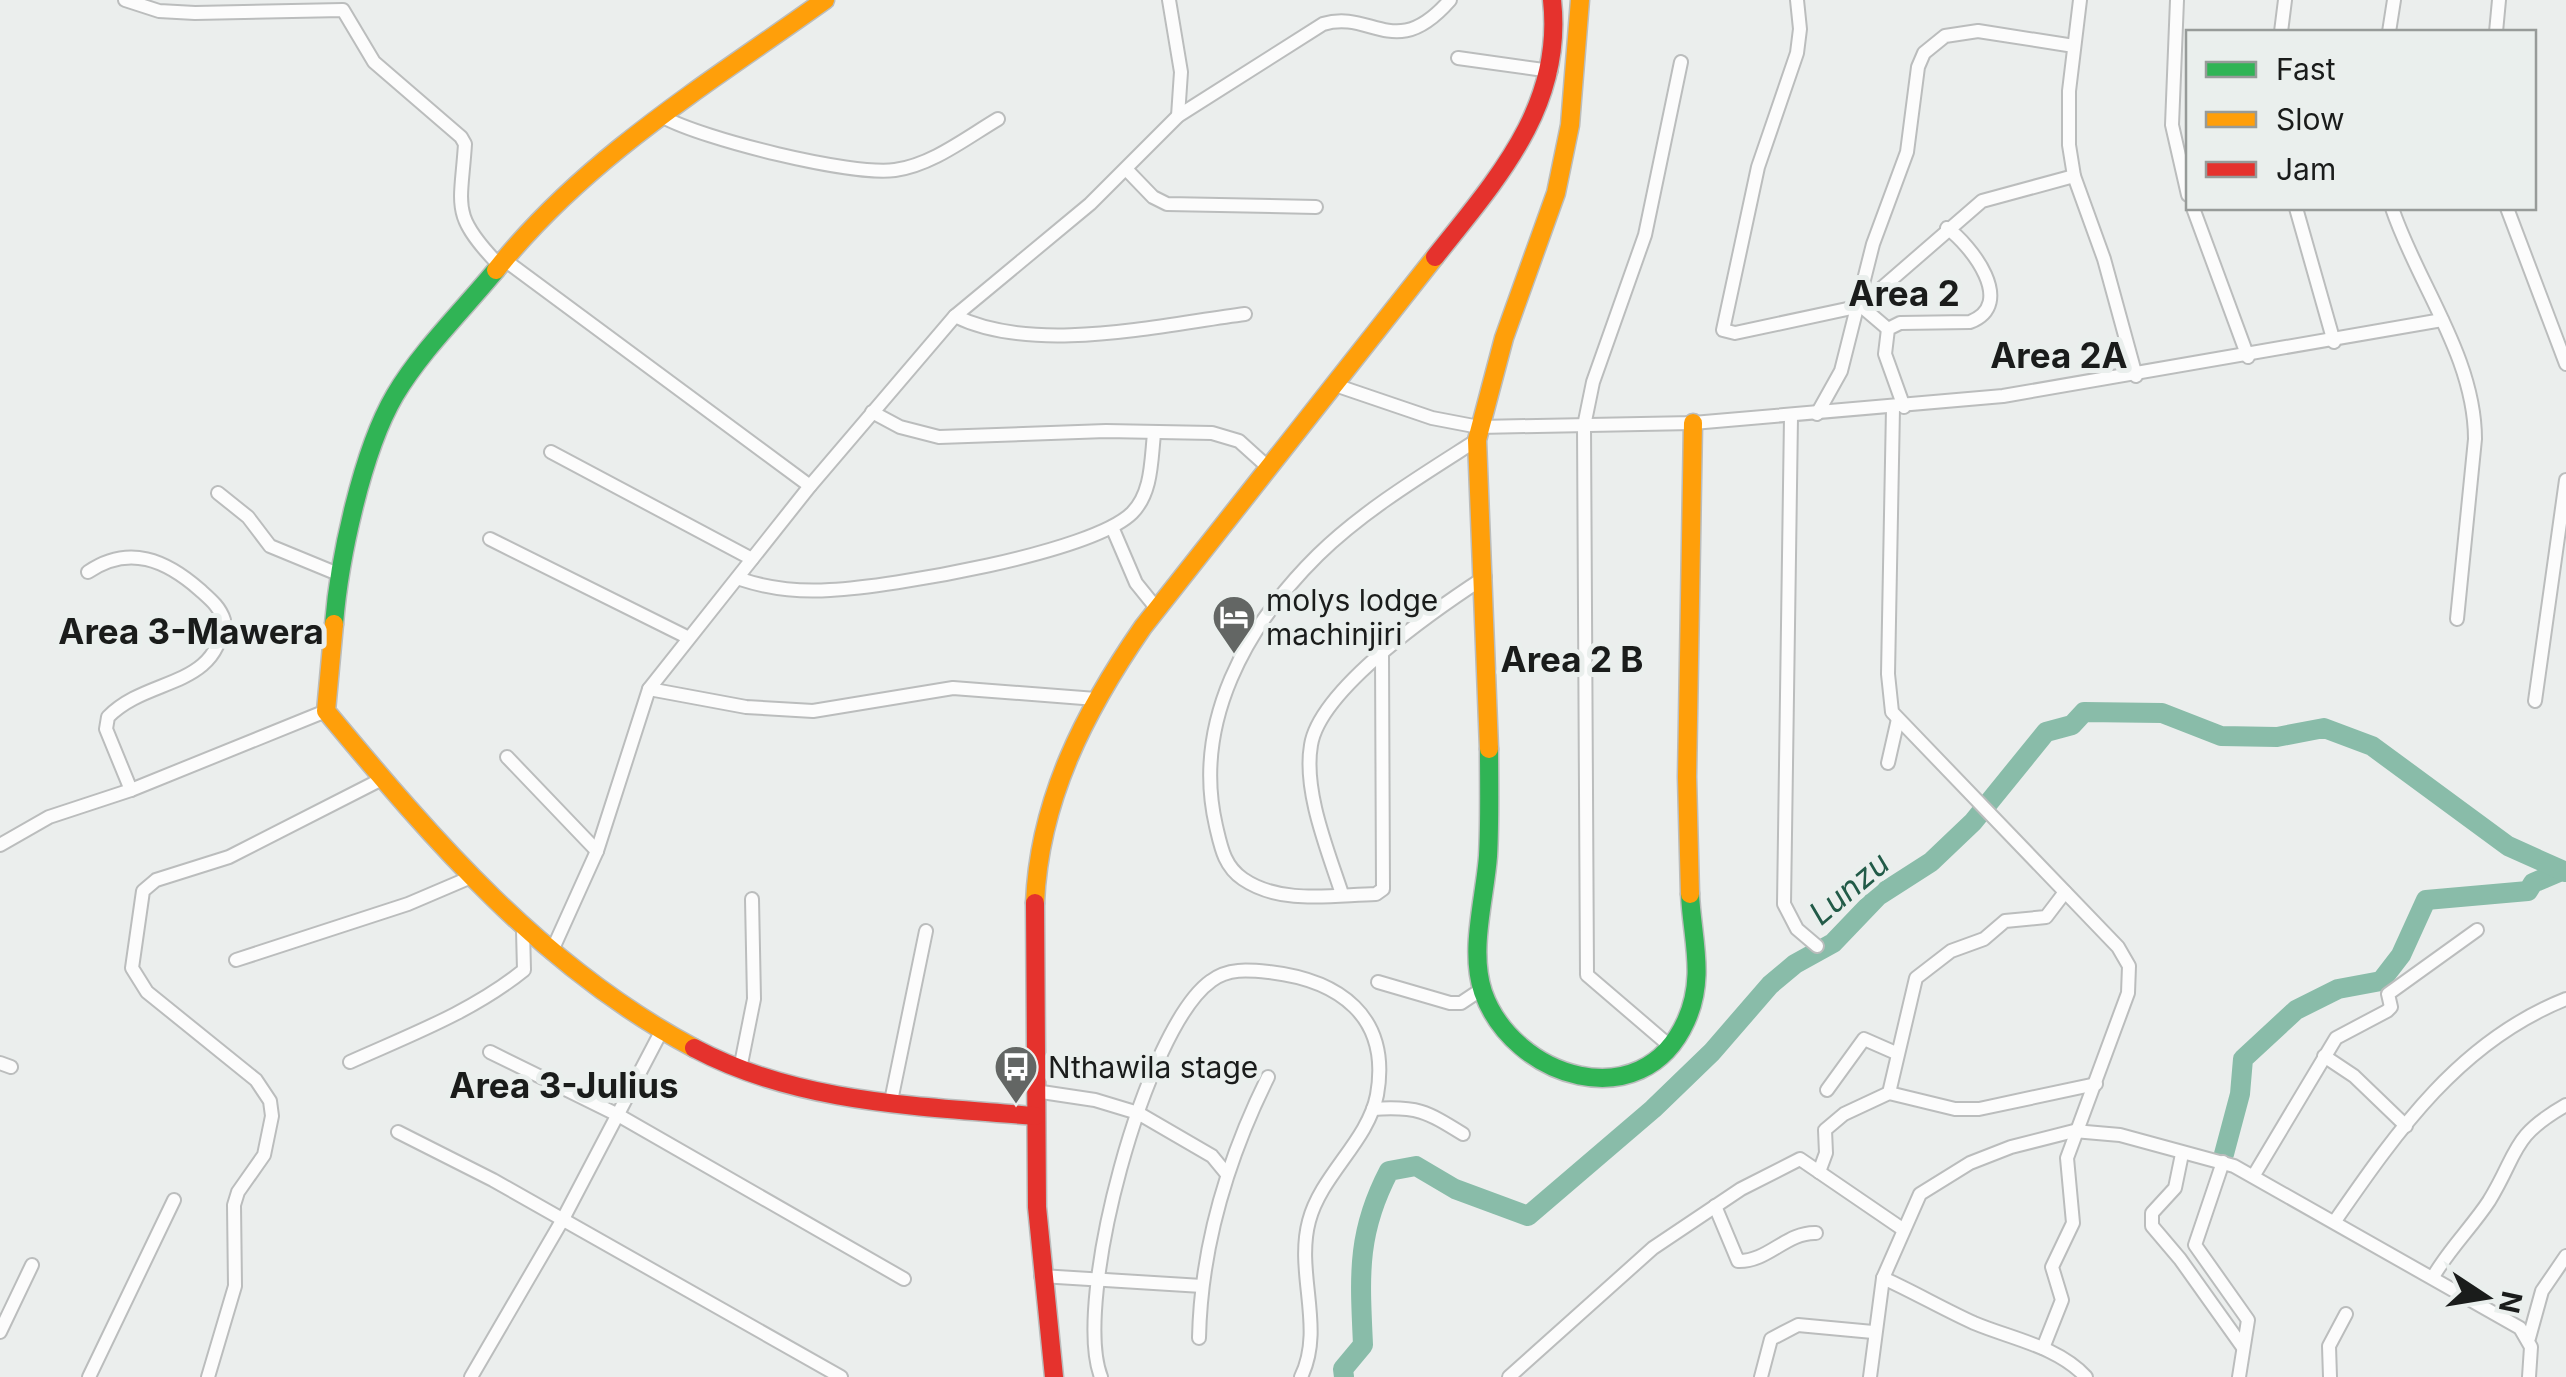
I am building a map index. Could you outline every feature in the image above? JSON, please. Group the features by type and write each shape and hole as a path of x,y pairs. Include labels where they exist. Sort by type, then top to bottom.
{"street":[{"path":"125,0 159,11 195,13 343,10 374,62 461,137 465,144 458,200 464,219 500,261 810,486"},
{"path":"825,0 614,150 572,188 500,261 395,395 376,438 338,574 326,711 469,878 523,930 587,983 662,1030 740,1069 820,1093 1036,1116"},
{"path":"1169,0 1180,72 1178,116"},
{"path":"551,953 597,852 649,689 810,486 955,316 1126,169 1178,116 1324,24 1349,21 1396,32 1424,23 1450,0"},
{"path":"1797,0 1797,53 1758,168 1723,330 1734,333 1858,307 1947,228 1993,196 2074,176"},
{"path":"2080,0 2068,118 2074,176 2104,258 2136,376"},
{"path":"2177,0 2172,125 2186,186"},
{"path":"2281,30 2285,0"},
{"path":"2390,30 2394,0"},
{"path":"2496,30 2498,0"},
{"path":"1054,1377 1040,1276 1035,882 1046,819 1058,780 1096,699 1157,610 1507,167 1530,132 1551,72 1553,7 1579,5 1572,107 1562,167 1504,338 1478,434 1489,782 1488,855 1478,954 1482,989 1501,1032 1528,1055 1578,1077 1630,1075 1652,1066 1687,1020 1700,970 1690,900 1687,777 1692,424"},
{"path":"1818,414 1836,385 1880,220 1906,152 1918,67 1924,54 1945,36 1978,31 2074,46"},
{"path":"1458,58 1551,72"},
{"path":"1670,1047 1587,975 1584,426 1593,382 1644,234 1681,62"},
{"path":"663,117 713,140 893,170 928,160 998,119"},
{"path":"1126,169 1153,197 1167,204 1316,208"},
{"path":"2194,210 2248,357"},
{"path":"2297,210 2334,342"},
{"path":"2393,210 2442,320 2470,397 2475,426 2457,619"},
{"path":"2508,210 2566,364"},
{"path":"1888,329 1900,323 1970,322 1985,312 1989,288 1977,256 1947,228"},
{"path":"1858,307 1888,329"},
{"path":"955,316 995,333 1032,335 1245,314"},
{"path":"1335,385 1478,434 1584,426 1692,424 1899,407 2136,376 2442,320"},
{"path":"1888,329 1885,354 1899,407 1890,704 1898,718 2118,947 2129,966 2128,993 2096,1084 2074,1131 2066,1166 2073,1223 2052,1266 2062,1300 2042,1348"},
{"path":"872,412 900,427 940,437 1106,431 1230,436 1269,468"},
{"path":"1790,416 1784,904 1797,929 1817,946"},
{"path":"740,579 793,590 849,588 990,562 1096,535 1112,527 1142,500 1154,434"},
{"path":"1382,654 1383,888 1376,894 1311,897 1273,892 1241,878 1225,861 1212,812 1213,726 1227,685 1252,639 1319,554 1478,434"},
{"path":"552,452 752,560"},
{"path":"2535,701 2566,480"},
{"path":"218,492 248,517 270,546 338,574"},
{"path":"1112,527 1136,584 1157,610"},
{"path":"490,539 689,638"},
{"path":"88,572 128,556 159,562 205,595 224,620 223,634 208,663 108,716 106,728 131,790"},
{"path":"1342,894 1315,791 1311,743 1334,704 1412,625 1485,577"},
{"path":"649,689 746,707 813,711 952,688 1096,699"},
{"path":"0,845 49,817 131,790 326,711"},
{"path":"1888,763 1898,718"},
{"path":"507,757 597,852"},
{"path":"208,1377 235,1286 238,1192 264,1155 272,1116 270,1100 256,1080 147,992 136,978 132,968 143,890 156,880 243,850 382,779"},
{"path":"236,960 408,904 469,878"},
{"path":"1890,1093 1912,985 1924,969 1984,939 2005,921 2046,917 2065,892"},
{"path":"740,1069 754,998 752,899"},
{"path":"350,1062 478,1004 499,990 524,970 523,930"},
{"path":"2254,1175 2336,1038 2390,1008 2388,994 2438,962 2477,930"},
{"path":"891,1101 926,931"},
{"path":"1100,1377 1091,1325 1096,1280 1138,1113 1166,1035 1193,999 1216,977 1248,970 1295,976 1348,998 1369,1028 1378,1051 1372,1110 1323,1189 1309,1220 1305,1255 1312,1331 1309,1360 1300,1377"},
{"path":"1378,982 1450,1003 1461,1002 1482,989"},
{"path":"2334,1221 2406,1126 2466,1056 2524,1018 2566,998"},
{"path":"471,1377 563,1219 662,1030"},
{"path":"1827,1090 1864,1039 1896,1053"},
{"path":"490,1052 618,1115 904,1279"},
{"path":"2324,1056 2354,1076 2406,1126"},
{"path":"1199,1338 1202,1286 1226,1173 1268,1077"},
{"path":"1819,1172 1826,1153 1824,1130 1844,1114 1890,1093 1955,1110 2096,1084"},
{"path":"1035,1091 1095,1100 1138,1113 1212,1156 1226,1173"},
{"path":"1372,1110 1408,1106 1428,1111 1463,1134"},
{"path":"2432,1277 2490,1198 2513,1147 2527,1131 2566,1106"},
{"path":"1873,1375 1873,1332 1882,1278 1901,1228 1920,1194 1954,1170 2011,1147 2074,1131 2120,1135 2223,1162 2254,1175 2505,1317 2529,1338"},
{"path":"398,1132 563,1219 841,1377"},
{"path":"2182,1154 2175,1188 2150,1221 2242,1346"},
{"path":"1509,1377 1604,1288 1714,1206 1800,1160 1901,1228"},
{"path":"2223,1162 2194,1245 2248,1320 2250,1327 2242,1346 2239,1377"},
{"path":"89,1377 174,1200"},
{"path":"1714,1206 1738,1261 1751,1262 1800,1232 1816,1233"},
{"path":"2528,1377 2532,1361 2529,1338 2542,1291 2566,1256"},
{"path":"0,1332 32,1265"},
{"path":"1040,1276 1202,1286"},
{"path":"1882,1278 1972,1322 2073,1363 2086,1377"},
{"path":"2330,1377 2329,1346 2346,1314"},
{"path":"1761,1377 1771,1338 1798,1325 1873,1332"}],"waterway":[{"name":"Lunzu","path":"1344,1377 1343,1369 1363,1345 1362,1256 1371,1215 1389,1171 1416,1166 1455,1189 1528,1216 1653,1109 1712,1052 1770,985 1795,964 1833,943 1878,896 1931,862 1973,822 2046,732 2072,725 2084,712 2162,713 2221,736 2277,737 2324,728 2372,746 2508,846 2566,872"},
{"path":"2224,1154 2240,1094 2243,1059 2296,1010 2338,989 2381,981 2401,955 2426,900 2528,891 2533,883 2559,872"}],"traffic: fast":[{"path":"334,624 354,507 383,418 417,363 496,270"},
{"path":"1489,749 1489,843 1477,959 1483,992 1499,1022 1521,1047 1549,1065 1579,1076 1610,1078 1640,1070 1666,1051 1686,1021 1695,989 1690,894"}],"traffic: slow":[{"path":"496,270 531,229 609,157 825,0"},
{"path":"1489,749 1477,440 1504,338 1556,193 1570,125 1580,0"},
{"path":"1035,903 1045,828 1056,793 1102,691 1143,627 1435,257"},
{"path":"1690,894 1687,777 1693,423"},
{"path":"334,624 326,711 367,760 450,854 540,940 639,1016 694,1048"}],"traffic: jam":[{"path":"1435,257 1502,169 1537,107 1548,74 1553,38 1552,0"},
{"path":"1035,903 1037,1207 1054,1377"},
{"path":"694,1048 734,1067 818,1091 904,1105 1035,1116"}],"place":[{"name":"molys lodge machinjiri","path":"1234,655"},
{"name":"Nthawila stage","path":"1016,1105"}],"district":[{"name":"Area 2","path":"1904,293"},
{"name":"Area 2A","path":"2059,355"},
{"name":"Area 3-Mawera","path":"191,631"},
{"name":"Area 2 B","path":"1572,659"},
{"name":"Area 3-Julius","path":"564,1085"}]}
